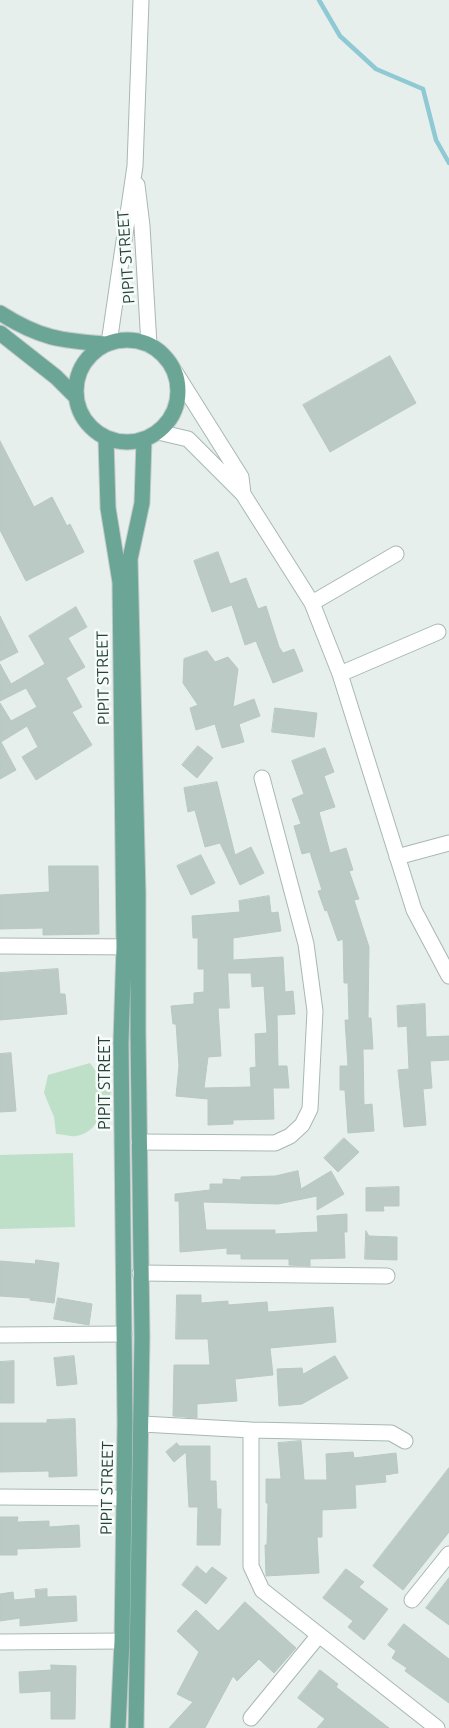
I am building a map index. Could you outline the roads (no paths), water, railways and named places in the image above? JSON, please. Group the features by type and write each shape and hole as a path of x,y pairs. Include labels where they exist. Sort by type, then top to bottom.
{"main road":[{"path":"0,313 44,337 68,342 108,344 122,340 136,340 149,345 169,361 175,372 178,388 177,405 170,420 158,432 144,440 119,442 106,439 94,432 78,410 75,396 80,371 86,360 108,344"},
{"path":"0,332 56,377 75,396"},
{"name":"PIPIT STREET","path":"106,439 108,508 120,582 139,1142 142,1424 136,1728"},
{"name":"PIPIT STREET","path":"118,1728 122,1640 124,1498 121,1042 131,947 130,559 142,503 144,440"}],"street":[{"name":"PIPIT STREET","path":"108,344 135,166 141,0"},
{"name":"PIPIT STREET","path":"135,166 142,226 149,345"},
{"path":"175,372 242,477 243,494"},
{"path":"158,432 188,439 243,494 312,603 340,674 414,910 449,976"},
{"path":"312,603 396,554"},
{"path":"340,674 438,632"},
{"path":"139,1142 275,1143 290,1136 302,1125 310,1109 315,1011 306,944 262,778"},
{"path":"397,857 449,843"},
{"path":"0,946 131,947"},
{"path":"140,1273 387,1276"},
{"path":"0,1335 124,1334"},
{"path":"142,1424 251,1430 391,1433 405,1442"},
{"path":"251,1430 251,1566 262,1590 437,1728"},
{"path":"0,1497 124,1498"},
{"path":"412,1600 449,1554"},
{"path":"251,1718 319,1635"},
{"path":"0,1642 122,1640"}],"waterway":[{"path":"319,0 340,36 376,69 423,89 436,140 449,163"}]}
